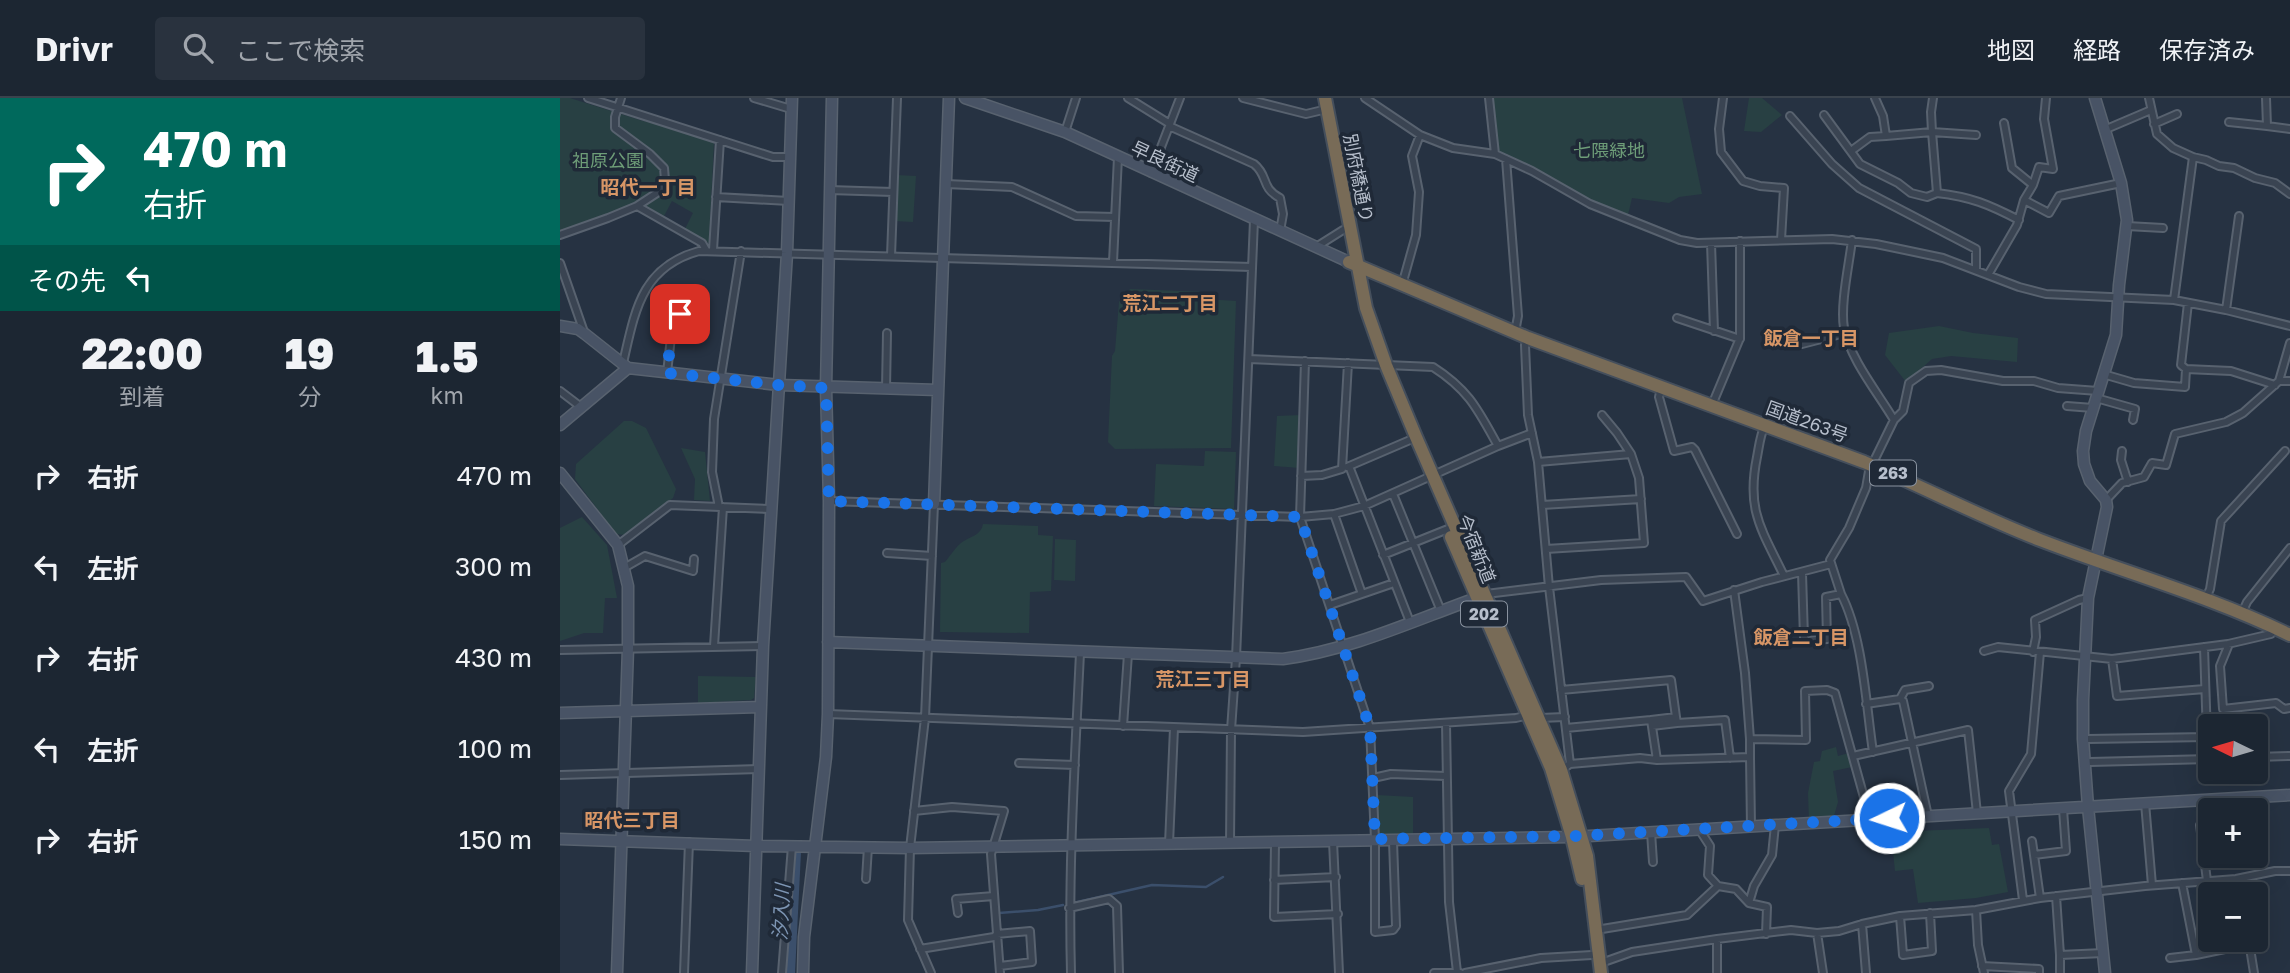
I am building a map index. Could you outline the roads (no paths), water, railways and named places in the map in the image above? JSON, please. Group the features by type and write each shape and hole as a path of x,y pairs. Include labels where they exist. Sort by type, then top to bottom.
{"highway":[{"name":"別府橋通り","path":"1322,104 1343,230 1353,263"},
{"name":"別府橋通り","path":"1322,104 1353,263"},
{"name":"国道263号","path":"1353,263 1521,336 1872,465 2036,538 2206,598 2290,635"},
{"name":"今宿新道","path":"1353,263 1363,313 1410,440 1431,478 1448,529 1481,596"},
{"name":"今宿新道","path":"1383,365 1534,717 1551,768 1587,856 1596,930 1596,966"},
{"name":"今宿新道","path":"1534,717 1565,767 1596,966"}],"street":[{"path":"588,98 773,157 790,157"},
{"path":"560,234 637,206 660,191 665,180 664,168 615,128 615,117 621,98"},
{"path":"752,973 760,707 787,253 791,104 754,98"},
{"path":"803,973 804,937 826,757 828,713 829,501 826,388 832,98"},
{"path":"891,256 897,98"},
{"path":"930,973 908,920 910,848 925,718 929,646 949,98"},
{"path":"1065,132 1076,98"},
{"path":"1128,98 1170,125 1262,170 1270,192 1280,198 1283,214 1280,231"},
{"path":"1151,173 1180,98"},
{"path":"1243,98 1306,114 1322,104"},
{"path":"1365,98 1420,135 1452,148 1494,154 1532,171 1590,204 1680,240 1697,243 1852,240 1943,258 2019,287 2046,294 2174,300 2290,326"},
{"path":"1489,98 1494,154"},
{"path":"1723,98 1721,152 1743,181 1784,188 1781,240"},
{"path":"1875,98 1883,116 1886,136"},
{"path":"1933,98 1931,113 1937,193"},
{"path":"1988,275 2019,220 2024,200 2039,167 2053,169 2044,119 2046,98"},
{"path":"2095,98 2121,184 2127,226 2116,335 2084,441 2084,464 2090,481 2106,500"},
{"path":"2149,98 2157,134 2173,148 2275,183 2290,194"},
{"path":"2266,98 2267,126"},
{"name":"早良街道","path":"973,99 1065,132 1353,263"},
{"path":"2104,130 2151,110"},
{"path":"2154,124 2177,114"},
{"path":"1824,115 1860,164 1898,183 1911,193 1927,197 1937,193 1964,196 1987,203 2019,220"},
{"path":"1790,116 1832,164 1859,188 1976,249 1976,270"},
{"path":"2229,122 2290,129"},
{"path":"2004,123 2012,168 2033,185"},
{"path":"1851,151 1870,137 1932,132 1976,135"},
{"path":"1402,285 1416,236 1419,192 1412,156 1420,135"},
{"path":"709,250 716,197 719,140"},
{"path":"1113,262 1118,157"},
{"path":"2174,300 2193,157"},
{"path":"1506,159 1518,316 1525,345 1528,415 1538,462 1549,587 1566,728 1565,767 1640,758 1657,760 1750,757"},
{"path":"946,184 1012,187 1076,216 1115,218"},
{"path":"2024,200 2049,214 2059,196 2121,184"},
{"path":"830,190 893,192"},
{"path":"716,197 789,201"},
{"path":"637,206 702,243 709,250"},
{"path":"2226,310 2239,216"},
{"path":"1230,844 1231,730 1254,220"},
{"path":"2127,226 2163,228"},
{"path":"1316,247 1343,230"},
{"path":"1852,240 1843,314 1845,332 1853,355 1894,420"},
{"path":"1712,406 1740,339 1740,241"},
{"path":"1711,243 1714,331"},
{"path":"560,425 626,365 634,317 644,290 654,276 681,256 709,250 1252,267"},
{"path":"714,646 721,508 712,472 711,452 719,379 741,251"},
{"path":"560,263 585,334"},
{"path":"667,373 671,337 690,290"},
{"path":"2188,303 2181,366 2186,369 2231,371 2277,383 2290,381"},
{"path":"1677,318 1740,339"},
{"path":"560,326 578,329 626,365 667,373 826,388 938,390"},
{"path":"1802,344 1845,332"},
{"path":"886,389 887,333"},
{"path":"2107,973 2083,739 2087,657 2106,500 2122,483 2144,477 2152,463 2166,465 2175,434 2225,422 2243,413 2277,383 2290,343"},
{"path":"1249,359 1433,367 1454,380 1475,405 1499,446"},
{"path":"1305,361 1300,517 1370,728 1375,839 1375,932 1392,930 1396,926 1393,841"},
{"path":"1348,363 1345,467 1364,506 1409,622"},
{"path":"2103,374 2134,383 2185,387 2186,369"},
{"path":"1873,752 1860,657 1847,606 1830,560 1849,528 1872,465 1894,420 1903,411 1909,383 1926,371 1941,370 2003,381 2034,381 2135,409 2133,420"},
{"path":"1661,388 1658,397 1674,451 1692,447 1695,450 1737,534"},
{"path":"560,391 581,407"},
{"path":"2067,406 2096,399"},
{"path":"1546,549 1644,543 1639,478 1631,454 1602,415"},
{"path":"1765,425 1752,482 1753,502 1757,521 1784,576"},
{"path":"829,501 1300,517 1334,514 1364,506 1532,433"},
{"path":"1301,476 1322,475 1410,440"},
{"path":"2122,451 2121,460 2128,482"},
{"path":"2206,598 2210,589 2221,521 2285,451"},
{"path":"1538,462 1631,454"},
{"path":"560,473 618,545 628,586 617,973"},
{"path":"1393,494 1441,611"},
{"path":"1542,505 1641,499"},
{"path":"618,545 670,505 771,509"},
{"path":"1334,514 1362,594"},
{"path":"1383,555 1448,529"},
{"path":"2242,613 2247,602 2290,548"},
{"path":"887,553 932,556"},
{"path":"624,568 645,556 693,571 694,559"},
{"path":"2091,807 2088,598 2097,561"},
{"path":"828,642 1283,659 1344,646 1481,596 1601,580 1686,577 1703,601 1831,564"},
{"path":"1802,573 1804,638 1807,641 1827,639 1826,597 1841,594"},
{"path":"1330,605 1394,583"},
{"path":"1734,590 1751,739 1751,827"},
{"path":"2023,900 2009,791 2031,754 2037,652 2035,620 2088,598"},
{"path":"1984,651 1998,647 2112,659 2229,644 2271,634 2275,627"},
{"path":"2229,644 2220,666 2223,709 2276,703 2284,709 2290,709"},
{"path":"560,650 763,646"},
{"path":"2088,739 2207,737 2204,647"},
{"path":"1071,973 1069,908 1080,653"},
{"path":"1123,726 1128,654"},
{"path":"2112,659 2117,696 2205,690"},
{"path":"1561,690 1671,680 1677,720"},
{"path":"1900,699 1905,690 1929,685"},
{"path":"1751,739 1806,740 1805,691 1827,690 1835,693 1870,820"},
{"path":"1866,704 1900,699"},
{"path":"1900,699 1905,708 1928,816"},
{"path":"560,713 760,707"},
{"path":"828,713 1303,732 1534,717 1565,718"},
{"path":"1566,728 1677,720 1725,720 1730,758"},
{"path":"1446,723 1449,902 1457,972"},
{"path":"1652,723 1657,760"},
{"path":"1169,844 1174,728"},
{"path":"1853,756 1968,730 1977,813"},
{"path":"2268,757 2290,757"},
{"path":"2090,762 2198,758"},
{"path":"1019,763 1075,765"},
{"path":"560,775 759,769"},
{"path":"1373,778 1391,774 1446,776"},
{"path":"560,839 910,848 1447,840 1751,827 2290,795"},
{"path":"2145,803 2152,885"},
{"path":"914,811 952,807 1004,811 991,854 997,934 1000,970 1032,962 1030,931 997,934 994,937 920,949"},
{"path":"2034,855 2066,851 2063,809"},
{"path":"1749,903 1754,886 1772,855 1775,825"},
{"path":"1699,829 1710,846 1708,875 1718,886 1736,889 1749,903 1768,907 1766,934"},
{"path":"1651,832 1653,862"},
{"path":"1334,841 1339,973"},
{"path":"2032,841 2040,898"},
{"path":"684,973 689,842"},
{"path":"1275,842 1274,917 1338,914"},
{"path":"782,973 792,846"},
{"path":"866,880 868,847"},
{"path":"2205,868 2207,881"},
{"path":"1434,973 1463,973 1541,958 1596,966 1632,953 1717,939 1791,930 1817,933 1839,931 1900,916 1976,910 2023,900 2290,871"},
{"path":"1274,880 1336,877"},
{"path":"2182,883 2196,956"},
{"path":"1596,930 1687,915 1718,886"},
{"path":"2099,893 2107,973"},
{"path":"958,913 957,899 994,895"},
{"path":"2056,896 2060,973"},
{"path":"1069,908 1109,899 1117,906 1119,973"},
{"path":"1976,910 1983,970 2039,969 2039,973"},
{"path":"1900,916 1903,955 1932,951 1930,913"},
{"path":"1862,924 1866,973"},
{"path":"1817,933 1823,973"},
{"path":"1717,939 1717,973"},
{"path":"2170,958 2211,952"},
{"path":"2251,952 2255,973"},
{"path":"2060,955 2103,953"}],"water":[{"path":"796,852 801,852 795,973 786,973"}],"waterway":[{"path":"1073,903 1152,885 1206,887 1223,877"},
{"path":"999,913 1063,905"}],"district":[{"name":"昭代一丁目","path":"648,187"},
{"name":"荒江二丁目","path":"1170,303"},
{"name":"飯倉一丁目","path":"1811,338"},
{"name":"飯倉二丁目","path":"1801,637"},
{"name":"荒江三丁目","path":"1203,679"},
{"name":"昭代三丁目","path":"632,820"}],"park label":[{"name":"七隈緑地","path":"1609,151"},
{"name":"祖原公園","path":"608,161"}],"water label":[{"name":"汐入川","path":"781,912"}]}
